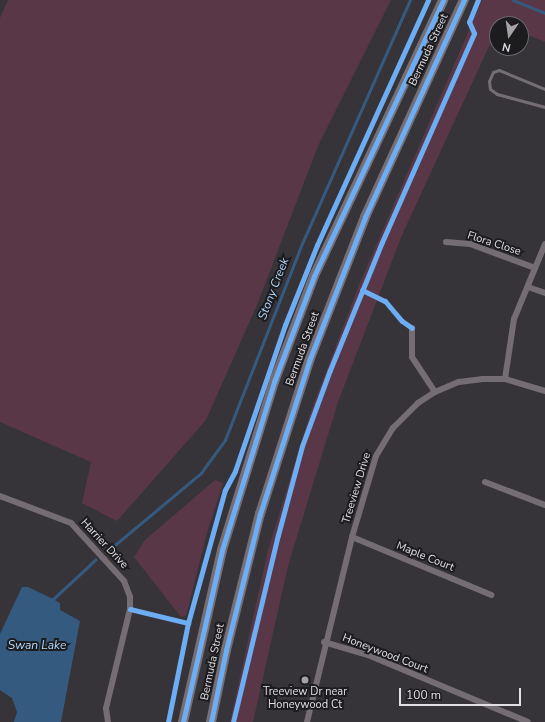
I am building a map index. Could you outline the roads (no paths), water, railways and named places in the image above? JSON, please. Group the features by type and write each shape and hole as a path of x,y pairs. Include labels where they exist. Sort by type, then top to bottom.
{"main road":[{"name":"Bermuda Street","path":"184,722 222,550 277,374 314,276 443,0"},
{"name":"Bermuda Street","path":"211,722 226,650 260,514 309,361 365,217 464,0"}],"street":[{"name":"Flora Close","path":"446,242 482,248 535,268"},
{"path":"505,379 512,328 545,244"},
{"path":"528,287 545,293"},
{"path":"412,328 412,357 435,392"},
{"name":"Treeview Drive","path":"307,722 324,642 352,537 372,469 386,437 411,408 435,392 472,380 505,379 545,391"},
{"path":"485,482 545,505"},
{"name":"Harrier Drive","path":"0,496 47,516 66,520 87,540 124,581 130,597 128,617 106,708 108,722"},
{"name":"Maple Court","path":"352,537 492,595"},
{"name":"Honeywood Court","path":"324,642 368,656 528,722"}],"lane":[{"path":"545,89 499,70 493,72 489,81 490,89 497,94 545,107"}],"water":[{"name":"Swan Lake","path":"22,587 28,587 60,603 60,610 80,621 61,722 14,722 17,712 12,698 0,690 0,634"}],"waterway":[{"name":"Stony Creek","path":"109,550 201,473 225,440 301,246 410,0"},
{"path":"513,0 545,13"},
{"name":"Stony Creek","path":"50,602 95,560"}],"place":[{"name":"Treeview Dr near Honeywood Ct","path":"305,680"}]}
